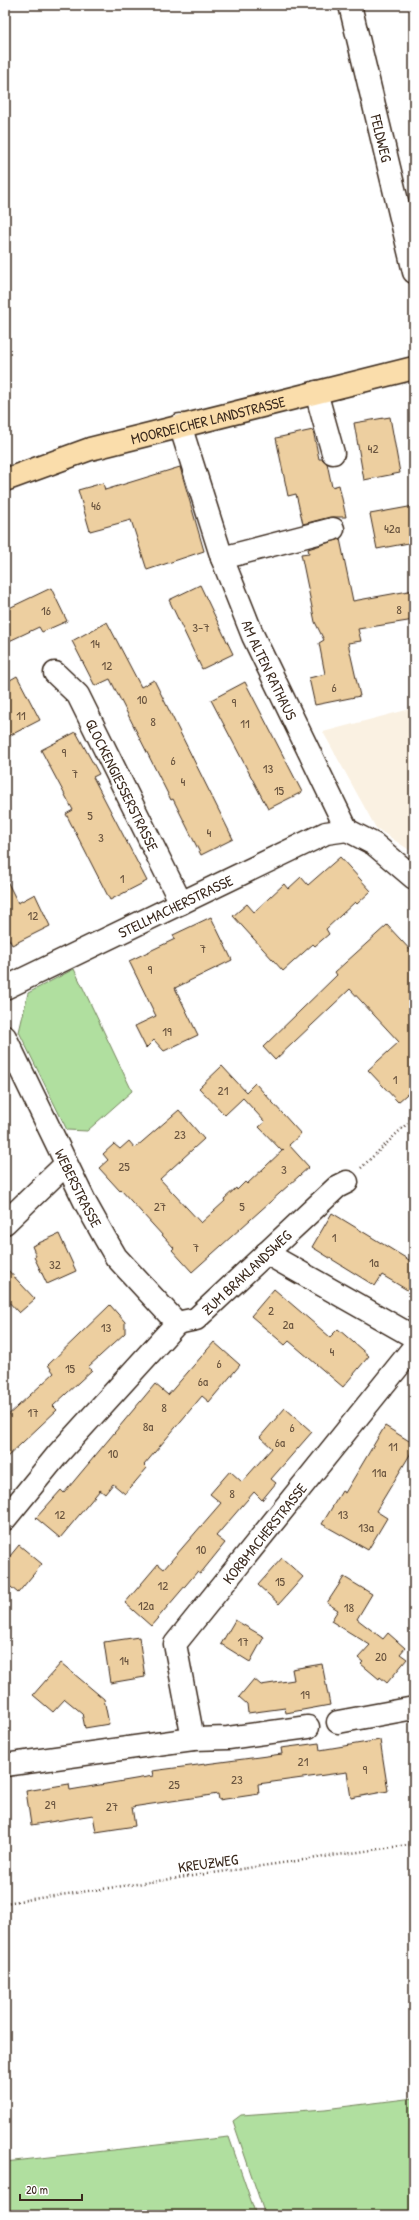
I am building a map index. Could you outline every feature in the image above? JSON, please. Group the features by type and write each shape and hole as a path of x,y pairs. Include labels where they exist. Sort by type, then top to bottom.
{"main road":[{"name":"MOORDEICHER LANDSTRASSE","path":"5,480 90,449 180,425 414,368"}],"street":[{"name":"FELDWEG","path":"350,5 414,272"},
{"path":"316,392 333,453"},
{"name":"AM ALTEN RATHAUS","path":"180,425 222,558 253,636 347,830"},
{"path":"222,558 333,529"},
{"name":"GLOCKENGIESSERSTRASSE","path":"55,673 78,695 181,903"},
{"path":"347,830 374,844 414,878"},
{"name":"STELLMACHERSTRASSE","path":"5,988 326,833 347,830"},
{"name":"WEBERSTRASSE","path":"5,1037 86,1204 116,1257 177,1323"},
{"path":"5,1223 66,1164"},
{"name":"ZUM BRAKLANDSWEG","path":"177,1323 196,1319 337,1187 347,1182"},
{"path":"266,1253 414,1337"},
{"path":"5,1519 58,1454 177,1323"},
{"name":"KORBMACHERSTRASSE","path":"194,1739 175,1644 414,1347"},
{"path":"338,1722 414,1708"},
{"path":"5,1765 194,1739 228,1738 308,1727"}],"path":[{"path":"347,1182 414,1117"},
{"name":"KREUZWEG","path":"5,1903 414,1844"}],"shaded area":[{"path":"414,708 414,853 376,828 323,732"}],"green space":[{"path":"74,969 132,1091 87,1131 67,1130 19,1032 28,993"},
{"path":"414,2098 414,2215 265,2215 233,2121 241,2115 325,2109"},
{"path":"229,2137 256,2215 5,2215 5,2162"}],"building":[{"path":"390,417 400,473 364,480 354,423"},
{"path":"313,430 319,459 322,459 327,463 332,487 339,485 346,517 330,517 303,524 296,494 288,496 276,438"},
{"path":"180,467 204,551 147,570 131,520 90,531 78,490 103,483 105,490"},
{"path":"414,506 414,542 377,549 370,514"},
{"path":"340,539 353,601 414,590 414,620 358,629 361,641 348,643 360,696 315,705 309,678 325,674 319,643 324,640 315,622 301,554 309,553 308,549"},
{"path":"200,585 233,654 202,669 169,600"},
{"path":"51,588 67,621 42,632 39,627 5,643 5,610"},
{"path":"107,622 141,687 154,680 233,839 201,855 173,799 171,800 110,679 95,686 72,641"},
{"path":"17,676 40,720 5,738 5,683"},
{"path":"245,682 302,792 268,809 211,700"},
{"path":"76,732 99,774 93,777 147,881 110,900 66,814 73,810 41,750"},
{"path":"340,857 371,891 357,904 355,902 326,929 329,934 315,946 313,944 283,971 233,916 247,904 254,912 284,884 288,889 301,877 308,885"},
{"path":"5,877 18,903 35,894 50,926 12,945 5,931"},
{"path":"211,917 232,960 175,988 198,1035 164,1051 154,1040 146,1048 135,1026 156,1016 129,961 175,939 173,935"},
{"path":"387,925 414,954 414,1088 398,1102 368,1070 399,1042 350,989 275,1060 263,1047 337,975 335,972"},
{"path":"222,1066 246,1092 255,1083 301,1134 289,1145 309,1167 192,1272 172,1250 174,1248 99,1168 108,1160 103,1154 114,1144 120,1149 129,1141 135,1148 179,1110 204,1139 160,1179 201,1223 225,1201 224,1199 236,1188 237,1190 245,1182 247,1184 282,1151 259,1127 265,1122 243,1098 225,1115 199,1088"},
{"path":"332,1213 414,1263 414,1294 382,1275 375,1286 312,1247"},
{"path":"59,1234 76,1271 47,1284 34,1257 36,1256 32,1246"},
{"path":"5,1267 35,1299 19,1313 5,1298"},
{"path":"274,1289 330,1337 338,1329 369,1356 343,1387 289,1341 285,1345 251,1316"},
{"path":"110,1305 125,1322 125,1333 88,1367 92,1370 53,1406 57,1410 5,1459 5,1418 54,1373 48,1365"},
{"path":"214,1342 240,1365 209,1402 202,1396 144,1465 147,1468 125,1494 113,1484 105,1494 100,1490 60,1538 36,1518 61,1490 64,1493 155,1384 168,1395"},
{"path":"285,1408 312,1432 271,1479 276,1483 262,1500 254,1492 216,1536 225,1543 200,1574 197,1572 151,1626 125,1603 158,1564 164,1569 221,1503 210,1494 230,1471 242,1482 272,1448 260,1437"},
{"path":"385,1426 414,1444 414,1448 376,1511 387,1518 368,1550 322,1524 342,1491 345,1493"},
{"path":"19,1545 42,1564 18,1593 5,1582 5,1562"},
{"path":"282,1558 303,1577 279,1604 258,1585"},
{"path":"344,1577 372,1594 357,1619 383,1639 388,1633 405,1648 400,1654 407,1659 387,1683 380,1677 379,1679 361,1664 363,1662 358,1658 370,1645 331,1621 338,1610 327,1603"},
{"path":"235,1620 264,1637 250,1662 221,1644"},
{"path":"139,1637 145,1677 110,1683 104,1642"},
{"path":"61,1663 104,1699 109,1724 85,1728 82,1713 65,1699 53,1712 33,1695"},
{"path":"322,1664 330,1705 286,1713 285,1708 248,1713 247,1704 239,1697 254,1679 261,1685 294,1680 292,1669"},
{"path":"380,1740 388,1791 351,1798 347,1772 258,1784 259,1794 219,1800 218,1794 132,1807 135,1826 96,1832 93,1815 31,1825 26,1791 69,1784 70,1790 153,1776 152,1771 282,1754 281,1748 319,1743 320,1750"}]}
